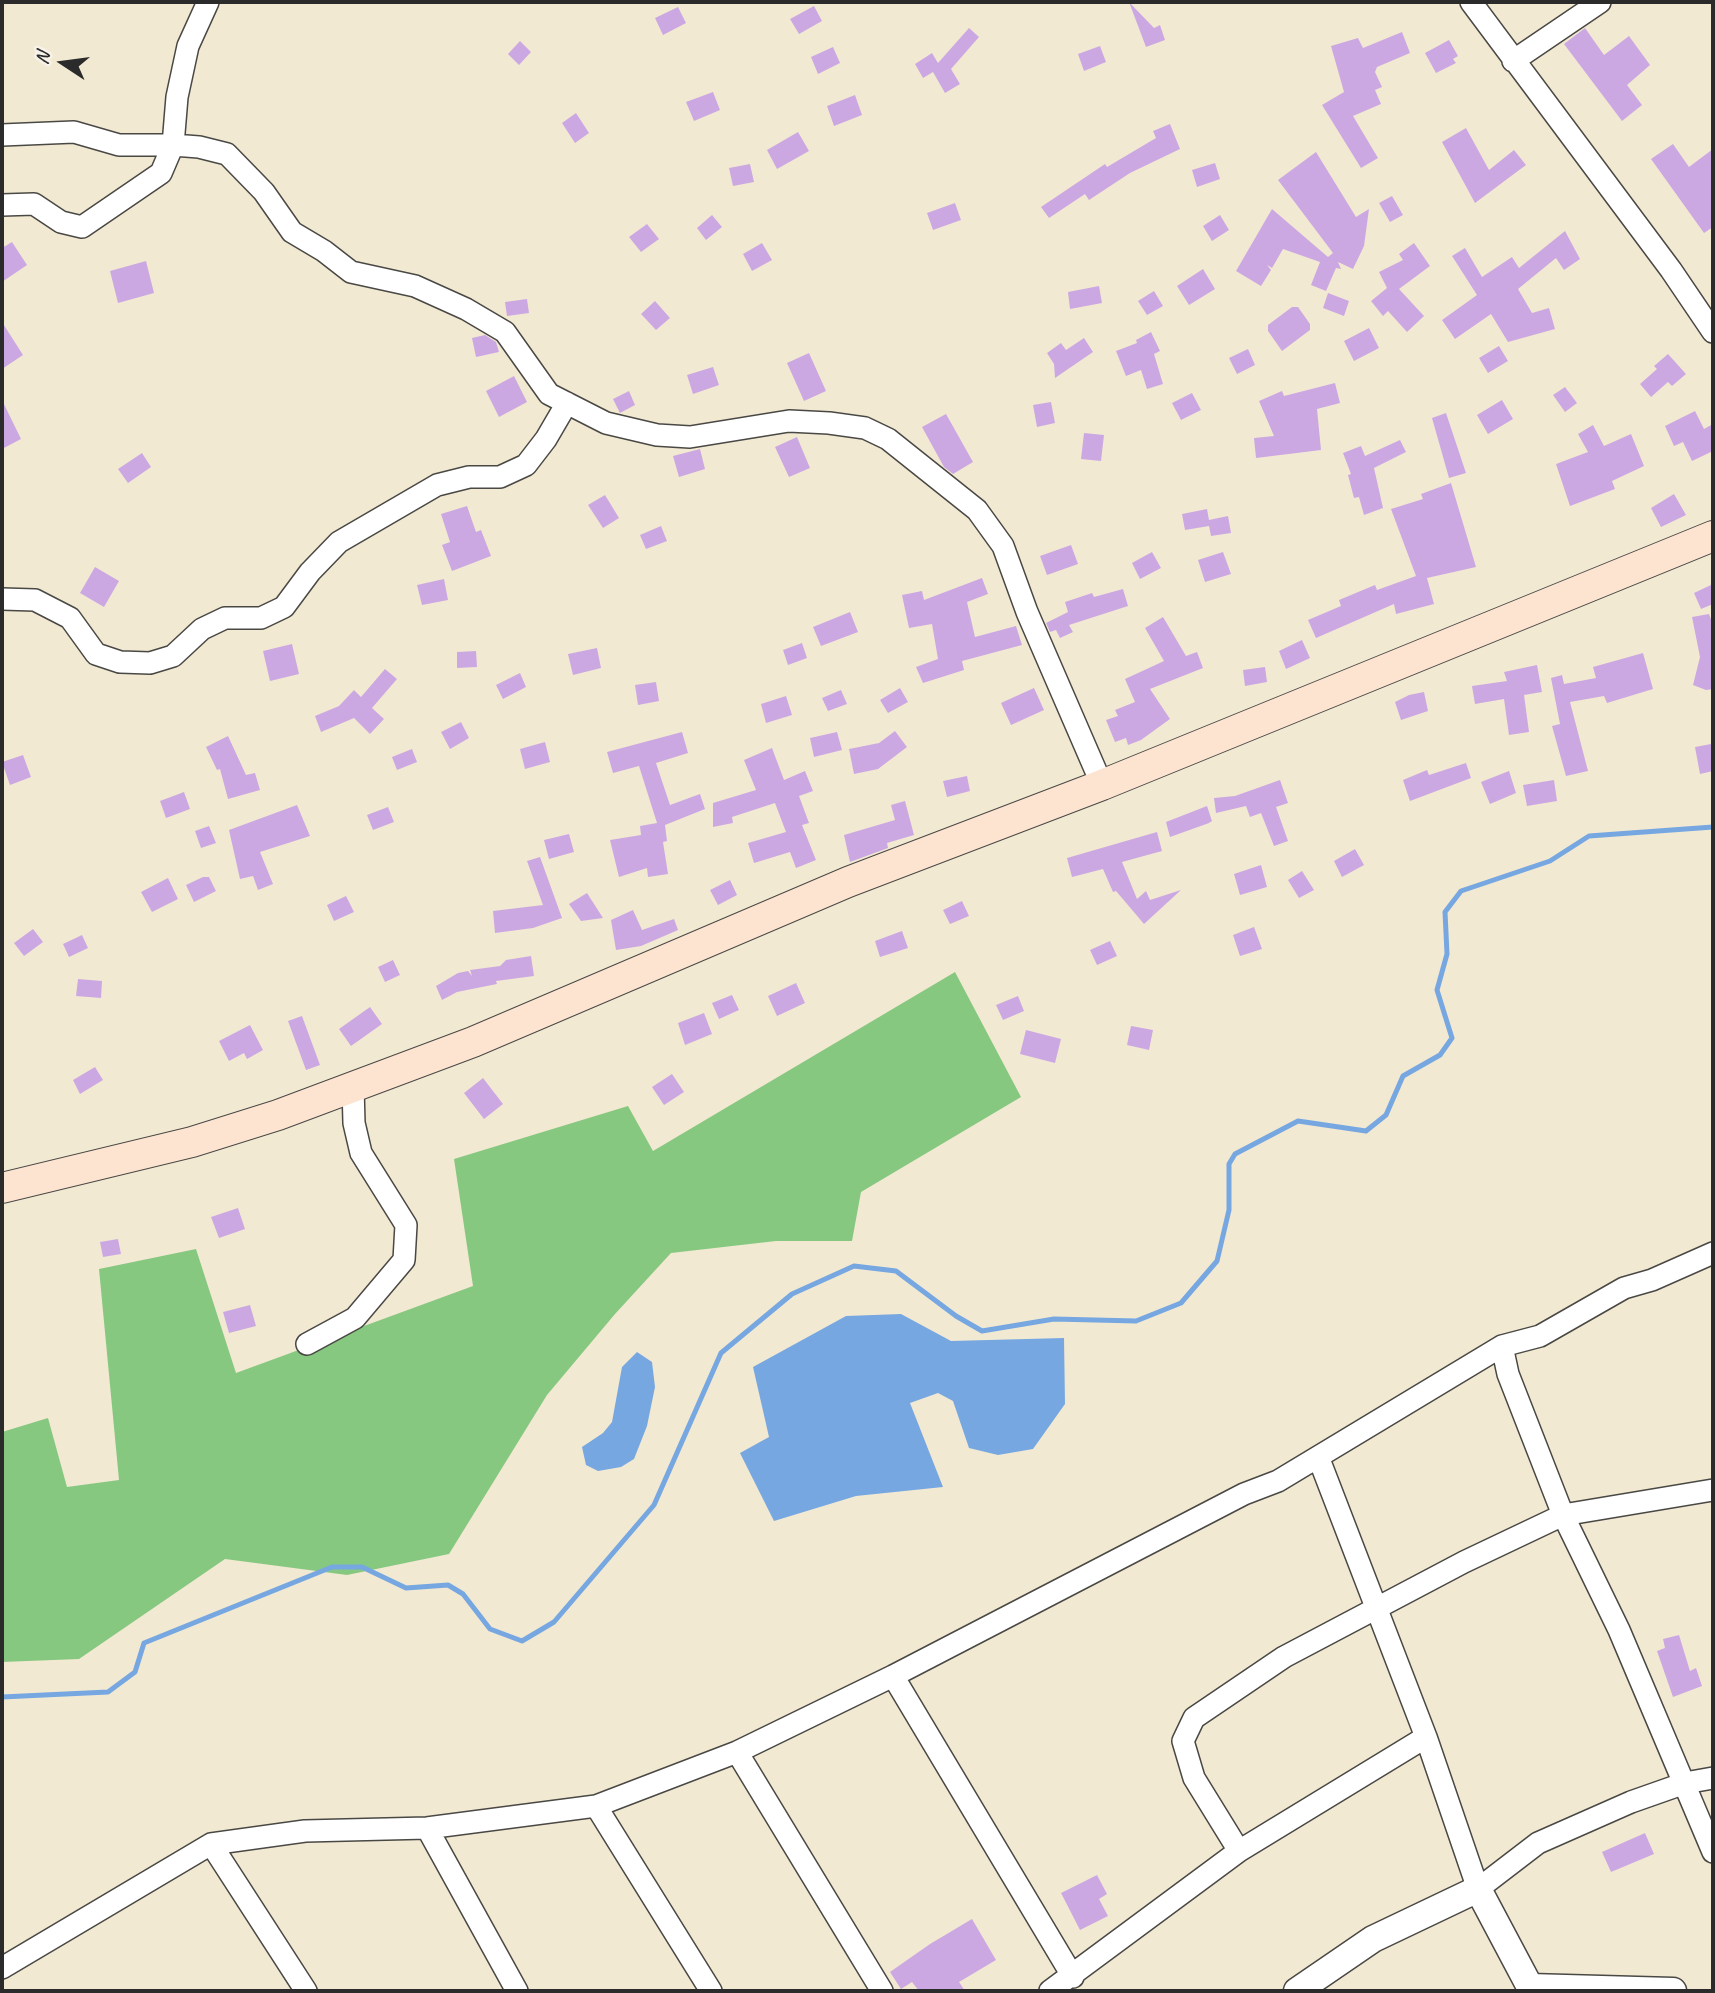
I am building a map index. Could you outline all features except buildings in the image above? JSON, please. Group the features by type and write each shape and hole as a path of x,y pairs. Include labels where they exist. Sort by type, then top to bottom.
{"main road":[{"path":"2,1188 192,1142 353,1087 473,1042 848,882 1102,785 1713,536"}],"street":[{"path":"2,205 34,204 61,222 82,227 161,173 173,145 177,97 188,46 208,2"},
{"path":"1471,2 1671,270 1713,332"},
{"path":"1513,61 1600,2"},
{"path":"2,135 74,132 119,145 173,145 227,153 264,191 292,232 324,251 351,272 415,286 466,309 505,332 550,394 606,423 657,435 691,437 789,421 865,428 912,456 977,510 1003,547 1027,612 1102,785"},
{"path":"2,599 35,600 69,618 96,654 120,662 150,663 173,656 202,629 225,618 261,618 285,607 310,572 339,542 437,485 469,477 500,477 526,465 546,439 567,403"},
{"path":"307,1344 355,1318 404,1260 406,1225 361,1153 354,1123 353,1087"},
{"path":"2,1968 211,1844 305,1831 427,1828 596,1806 737,1752 893,1676 1244,1494 1278,1481 1319,1459 1502,1346 1540,1336 1624,1288 1652,1280 1713,1254"},
{"path":"1502,1346 1508,1374 1563,1516 1619,1630 1713,1852"},
{"path":"1319,1459 1426,1737 1478,1889 1531,1989 1673,1991"},
{"path":"1239,1851 1194,1778 1183,1741 1194,1718 1284,1657 1464,1562 1563,1516 1713,1490"},
{"path":"893,1676 1073,1977"},
{"path":"1050,1991 1073,1977 1239,1851 1426,1737"},
{"path":"737,1752 882,1991"},
{"path":"1297,1991 1373,1939 1478,1889 1538,1843 1631,1802 1685,1783 1713,1778"},
{"path":"596,1806 711,1991"},
{"path":"427,1828 517,1991"},
{"path":"211,1844 306,1991"}],"green space":[{"path":"955,972 1021,1097 861,1192 852,1241 776,1241 671,1253 547,1395 449,1554 347,1575 225,1559 79,1659 2,1662 2,1432 48,1418 67,1487 119,1480 99,1269 196,1249 236,1373 473,1286 454,1159 628,1106 653,1151"}],"water":[{"path":"901,1314 951,1341 1064,1338 1065,1404 1033,1449 998,1455 969,1448 953,1401 938,1393 910,1403 943,1487 856,1496 774,1521 740,1453 769,1437 753,1367 846,1316"},
{"path":"637,1352 652,1362 655,1387 647,1426 634,1459 621,1467 598,1471 586,1465 582,1447 603,1433 612,1422 622,1367"}],"waterway":[{"path":"2,1697 108,1692 135,1672 144,1643 332,1567 362,1567 406,1588 448,1585 463,1594 490,1629 522,1641 554,1622 654,1505 721,1353 792,1294 854,1266 896,1271 956,1316 982,1331 1054,1319 1136,1321 1181,1303 1217,1261 1229,1210 1229,1164 1235,1154 1298,1121 1366,1131 1386,1115 1403,1076 1440,1055 1452,1038 1437,990 1447,954 1445,912 1461,891 1550,861 1589,836 1713,827"}]}
